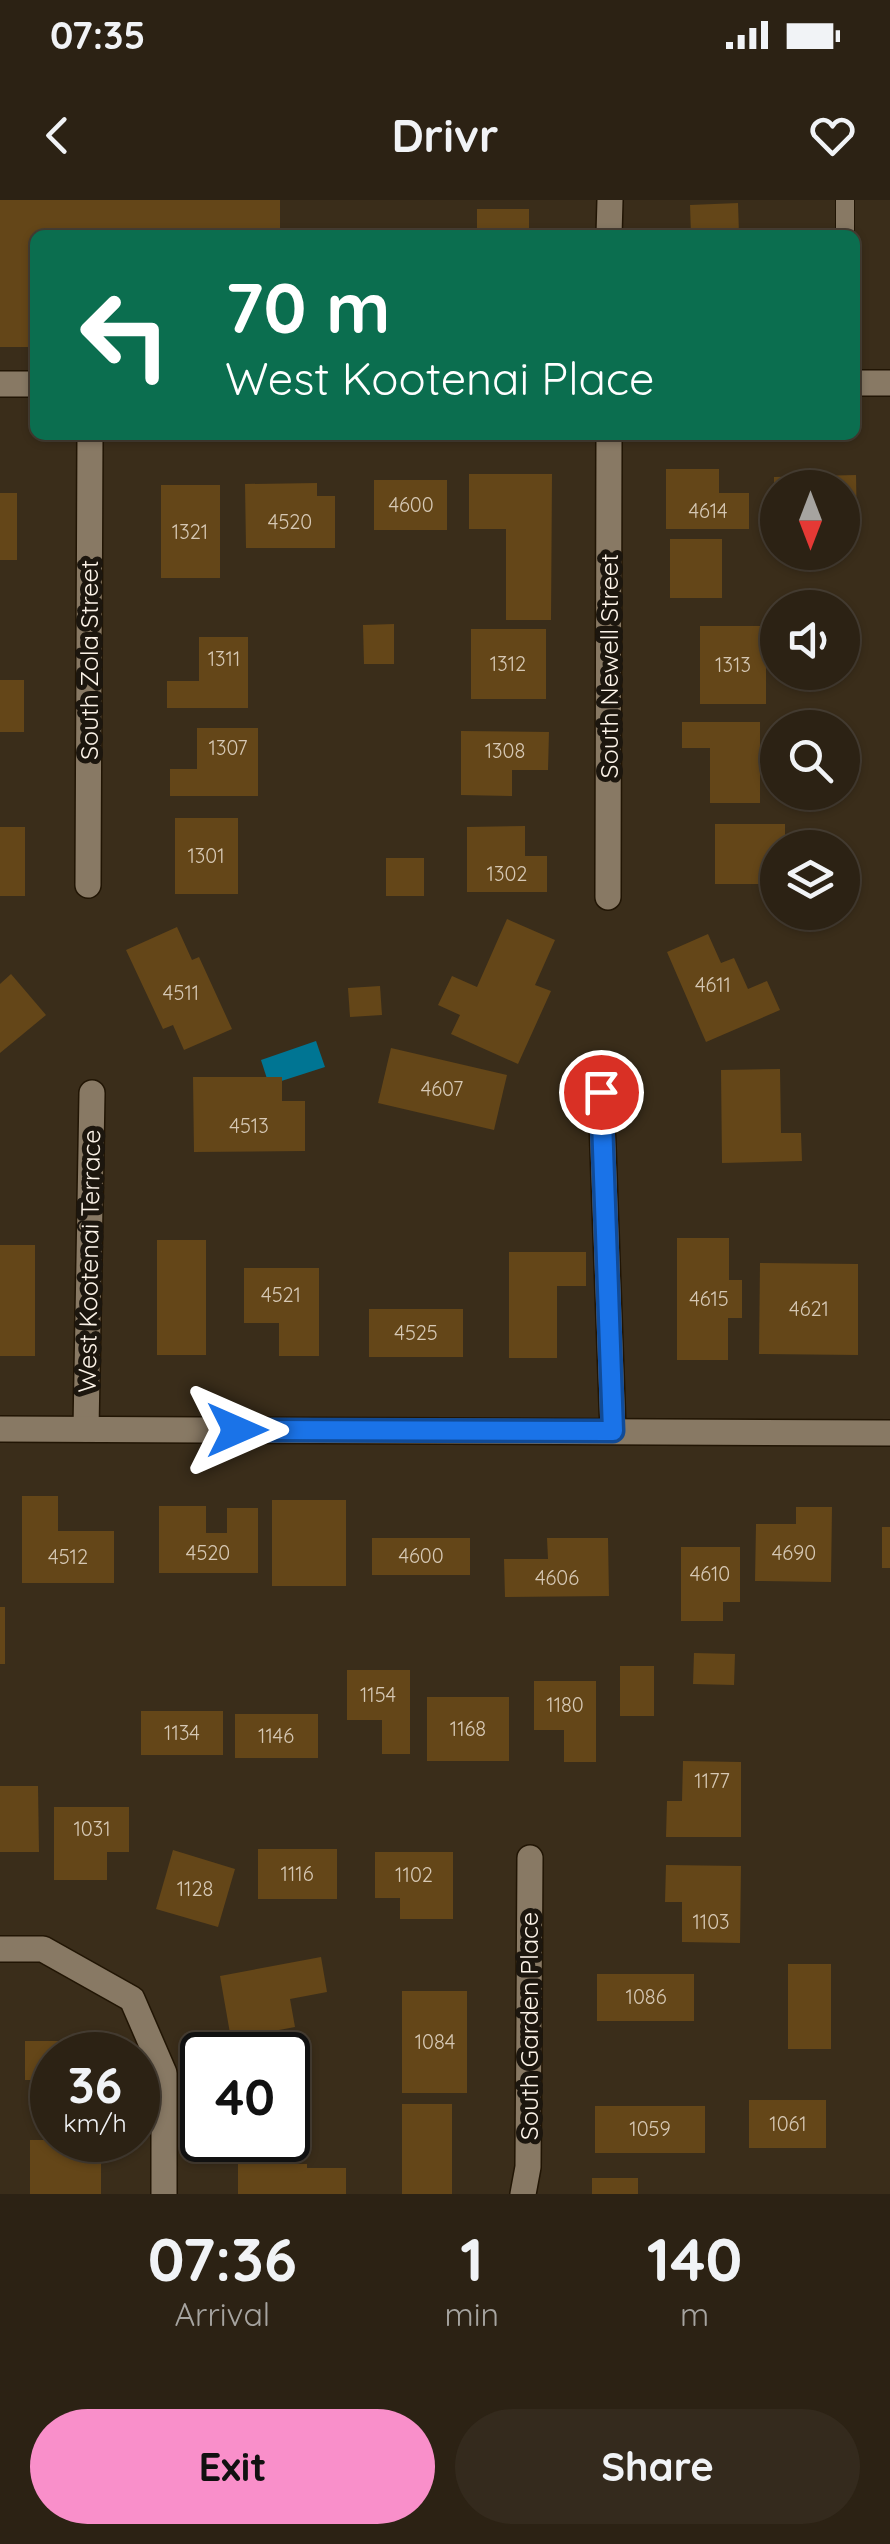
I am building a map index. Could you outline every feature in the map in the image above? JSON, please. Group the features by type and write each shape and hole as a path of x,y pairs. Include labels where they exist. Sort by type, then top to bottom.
{"street":[{"path":"610,200 610,230"},
{"path":"860,384 890,383"},
{"path":"0,384 30,384"},
{"name":"South Zola Street","path":"88,885 90,440"},
{"name":"South Newell Street","path":"608,898 609,440"},
{"path":"601,1092 613,1431"},
{"name":"West Kootenai Terrace","path":"86,1429 92,1094"},
{"path":"0,1429 890,1432"},
{"name":"South Garden Place","path":"523,2194 528,2167 530,1858"},
{"path":"0,1949 44,1949 132,2000 164,2073 164,2194"}],"lane":[{"path":"845,200 845,230"}],"water":[{"path":"316,1041 325,1067 269,1085 261,1060"}],"building":[{"path":"0,200 280,200 280,230 30,230 30,347 0,347"},
{"path":"738,203 739,230 691,230 690,205"},
{"path":"477,209 529,209 529,230 477,230"},
{"path":"666,469 719,469 719,493 749,493 749,529 666,529"},
{"path":"469,474 552,474 551,620 506,620 506,529 469,529"},
{"path":"374,480 447,480 447,530 374,530"},
{"path":"317,483 317,496 335,496 335,548 246,548 245,484"},
{"path":"161,485 220,485 220,578 161,578"},
{"path":"0,493 17,493 17,560 0,560"},
{"path":"670,539 722,539 722,598 670,598"},
{"path":"394,624 394,664 364,664 363,625"},
{"path":"700,626 760,626 760,690 766,690 766,704 700,704"},
{"path":"471,629 546,629 546,699 471,699"},
{"path":"199,637 248,637 248,708 167,708 167,681 199,681"},
{"path":"0,680 24,680 24,732 0,732"},
{"path":"682,722 760,722 760,803 710,803 710,748 682,748"},
{"path":"197,728 258,728 258,796 170,796 170,769 197,769"},
{"path":"461,731 549,732 548,770 512,770 512,796 461,795"},
{"path":"175,818 238,818 238,894 175,894"},
{"path":"715,824 785,824 785,830 760,830 760,884 715,884"},
{"path":"525,826 525,856 547,856 547,892 467,892 467,827"},
{"path":"0,827 25,827 25,896 0,896"},
{"path":"386,858 424,858 424,896 386,896"},
{"path":"507,919 555,940 535,985 551,991 518,1064 451,1034 460,1015 438,1005 452,976 477,987"},
{"path":"177,927 192,960 199,957 232,1029 184,1050 173,1025 163,1029 126,950"},
{"path":"708,934 721,963 734,958 748,989 767,981 780,1010 706,1042 667,952"},
{"path":"11,974 46,1015 0,1053 0,984"},
{"path":"380,986 382,1015 350,1017 348,988"},
{"path":"391,1048 507,1075 494,1130 378,1103"},
{"path":"780,1069 781,1133 801,1133 802,1161 722,1163 721,1070"},
{"path":"193,1077 282,1077 282,1101 305,1101 305,1151 194,1152"},
{"path":"677,1238 729,1238 729,1280 742,1280 742,1318 728,1318 728,1360 677,1360"},
{"path":"157,1240 206,1240 206,1355 157,1355"},
{"path":"0,1245 35,1245 35,1356 0,1356"},
{"path":"509,1252 586,1252 586,1286 557,1286 557,1358 509,1358"},
{"path":"760,1263 858,1264 858,1355 759,1354"},
{"path":"244,1268 319,1268 319,1356 279,1356 279,1323 244,1323"},
{"path":"369,1309 463,1309 463,1357 369,1357"},
{"path":"22,1496 58,1496 58,1531 114,1531 114,1583 22,1583"},
{"path":"272,1500 346,1500 346,1586 272,1586"},
{"path":"159,1506 206,1506 206,1533 227,1533 227,1508 258,1508 258,1573 159,1573"},
{"path":"796,1507 832,1507 831,1582 755,1581 756,1524 796,1524"},
{"path":"882,1527 890,1527 890,1568 882,1568"},
{"path":"372,1538 470,1538 470,1575 372,1575"},
{"path":"547,1538 608,1538 609,1596 505,1597 504,1559 548,1559"},
{"path":"681,1547 740,1547 740,1602 723,1602 723,1621 681,1621"},
{"path":"0,1607 5,1607 5,1664 0,1664"},
{"path":"694,1653 735,1654 734,1685 693,1684"},
{"path":"620,1666 654,1666 654,1716 620,1716"},
{"path":"347,1670 410,1670 410,1754 382,1754 382,1720 347,1720"},
{"path":"534,1681 596,1681 596,1762 564,1762 564,1730 534,1730"},
{"path":"427,1697 509,1697 509,1761 427,1761"},
{"path":"141,1711 223,1711 223,1755 141,1755"},
{"path":"235,1714 318,1714 318,1758 235,1758"},
{"path":"683,1761 741,1762 741,1837 666,1837 667,1801 682,1801"},
{"path":"0,1786 38,1786 39,1852 0,1852"},
{"path":"54,1807 129,1807 129,1852 107,1852 107,1880 54,1880"},
{"path":"258,1849 337,1849 337,1899 258,1899"},
{"path":"173,1850 235,1869 218,1927 156,1909"},
{"path":"375,1852 453,1852 453,1919 400,1919 400,1898 375,1898"},
{"path":"666,1865 741,1866 740,1943 682,1942 682,1902 665,1902"},
{"path":"321,1957 327,1992 290,1999 295,2027 230,2032 220,1976"},
{"path":"788,1964 831,1964 831,2049 788,2049"},
{"path":"597,1974 694,1974 694,2021 597,2021"},
{"path":"402,1991 467,1991 467,2093 402,2093"},
{"path":"25,2041 30,2041 30,2080 25,2080"},
{"path":"749,2100 826,2100 826,2148 749,2148"},
{"path":"402,2104 452,2104 452,2194 402,2194"},
{"path":"595,2106 705,2106 705,2153 595,2153"},
{"path":"30,2162 101,2162 101,2194 30,2194"},
{"path":"238,2164 346,2168 346,2194 238,2194"},
{"path":"592,2178 638,2178 638,2194 592,2194"}],"route":[{"path":"237,1430 613,1431 601,1092"}]}
